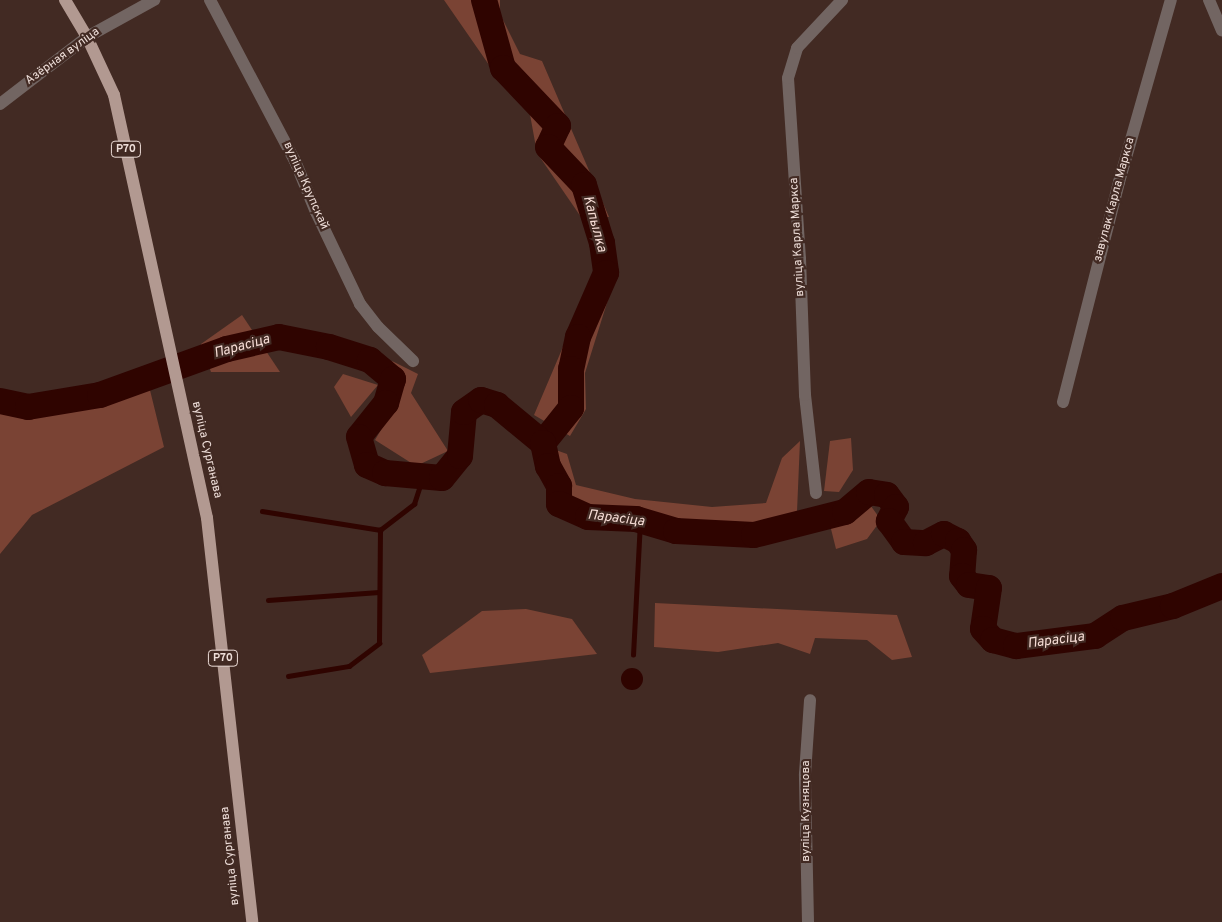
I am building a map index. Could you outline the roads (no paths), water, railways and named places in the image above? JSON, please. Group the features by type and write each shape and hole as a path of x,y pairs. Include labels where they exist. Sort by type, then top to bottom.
{"main road":[{"name":"вуліца Сурганава","path":"65,0 87,37 114,95 159,307 207,518 252,922"}],"street":[{"name":"Азёрная вуліца","path":"0,104 87,37 154,0"},
{"name":"вуліца Крупскай","path":"210,0 296,161 316,212 360,304 378,327 413,361"},
{"name":"вуліца Карла Маркса","path":"816,493 805,395 800,259 788,78 797,48 842,0"},
{"name":"завулак Карла Маркса","path":"1063,402 1119,182 1172,0"},
{"path":"1209,0 1222,30"},
{"name":"вуліца Кузняцова","path":"808,922 806,774 810,700"}],"waterway":[{"name":"Капылка","path":"484,0 503,68 558,126 548,147 584,185 602,243 606,273 578,337 571,369 571,408 543,443"},
{"name":"Парасіца","path":"0,401 28,407 100,395 227,349 279,337 329,347 370,360 393,379 386,403 359,437 367,465 385,473 442,478 460,456 464,412 481,400 497,405 543,443 548,466 559,486 559,504 588,517 636,519 676,531 754,535 845,512 869,492 887,495 896,507 889,521 904,542 926,543 944,534 958,541 964,550 962,576 969,585 989,588 983,629 993,640 1016,646 1095,636 1123,618 1173,606 1222,586"},
{"path":"288,676 349,666 379,643 380,530 414,504 423,477"},
{"path":"262,511 380,530"},
{"path":"633,655 640,520"},
{"path":"268,600 379,592"}]}
